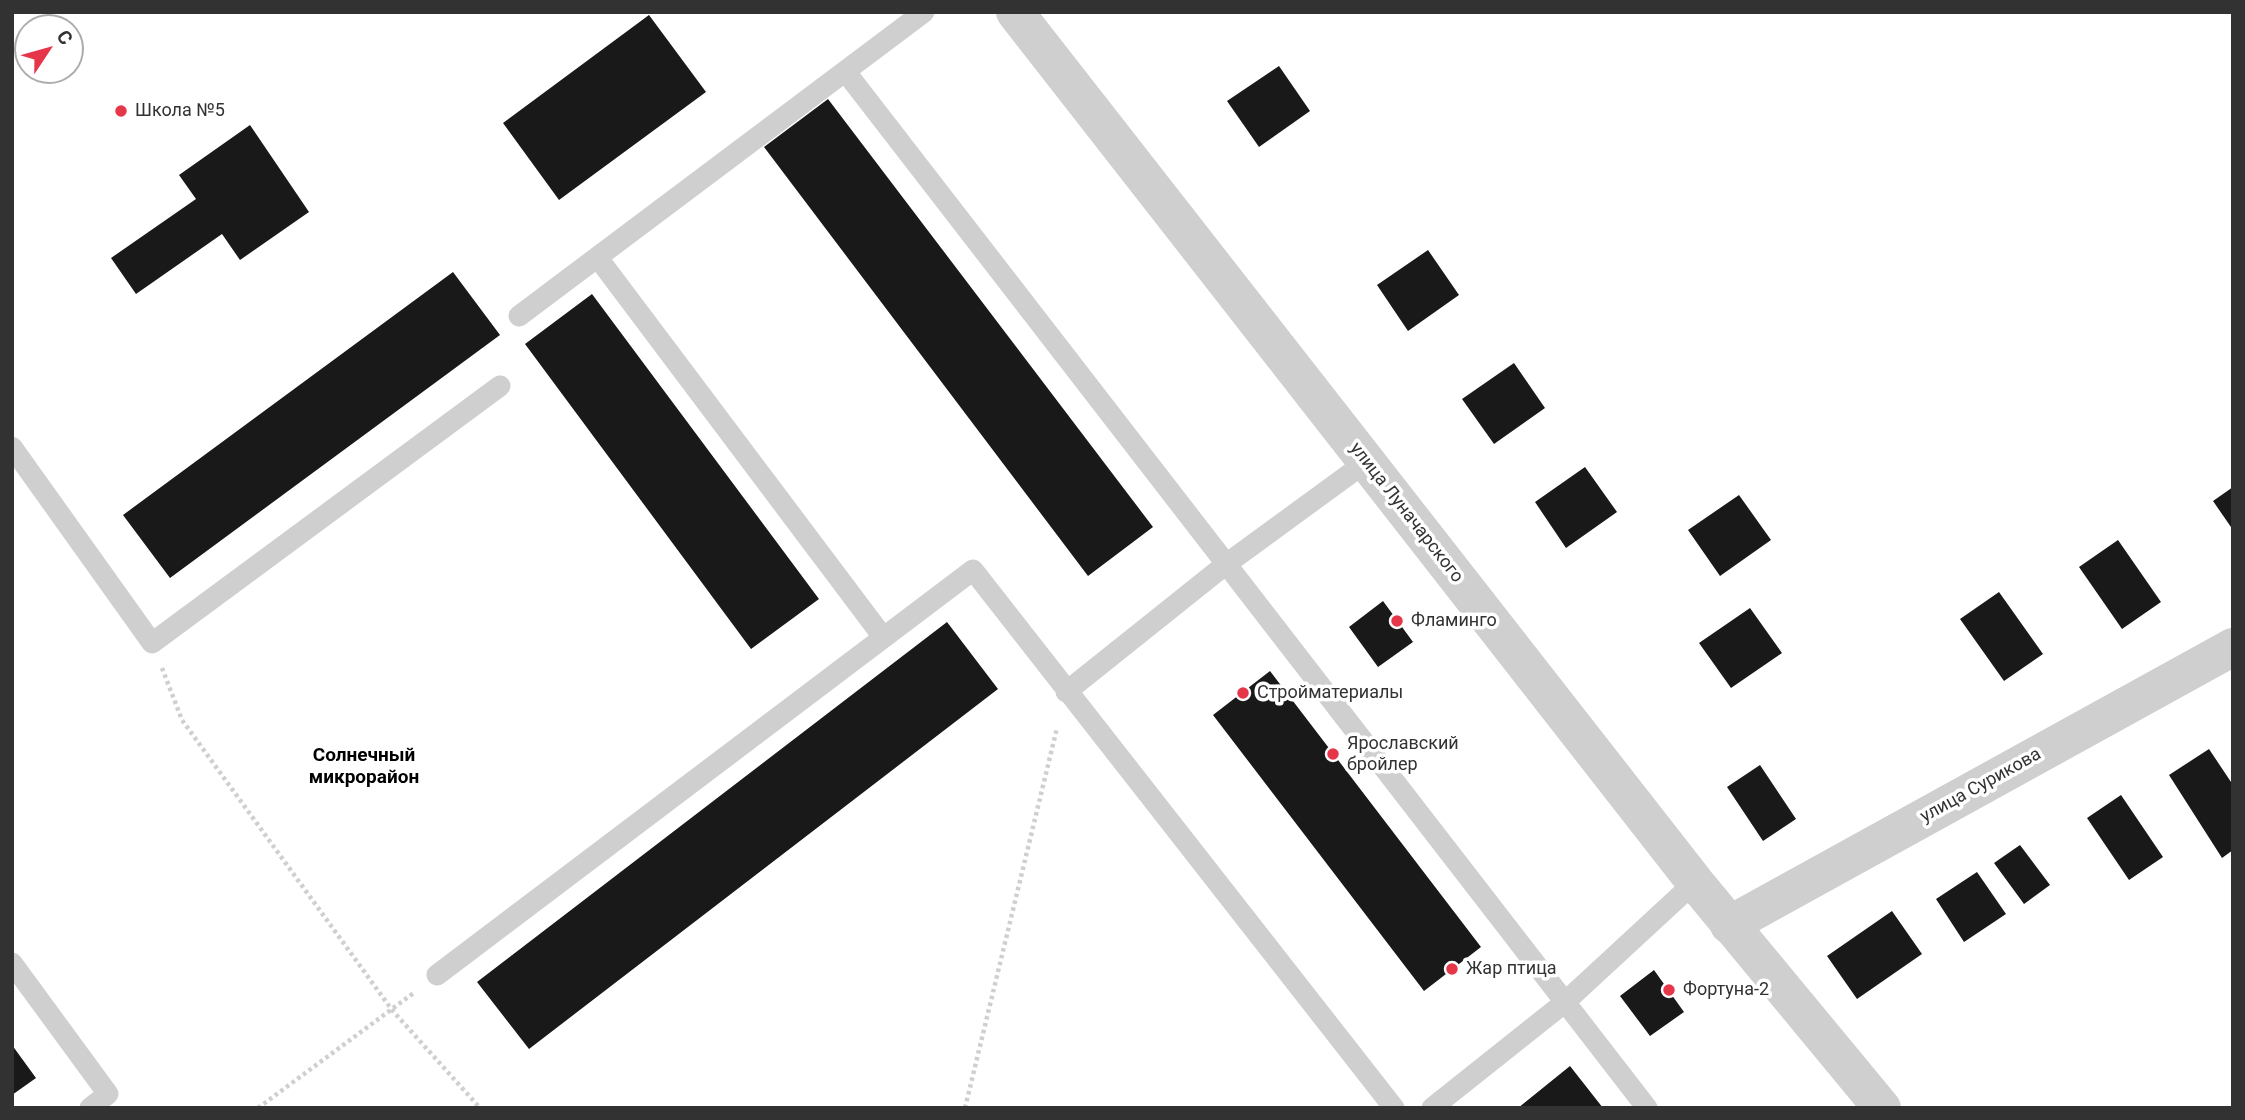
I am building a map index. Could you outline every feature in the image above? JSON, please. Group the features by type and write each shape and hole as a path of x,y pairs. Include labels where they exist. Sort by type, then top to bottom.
{"street":[{"name":"улица Луначарского","path":"1014,12 1729,925 1882,1108"},
{"name":"улица Сурикова","path":"1729,925 2233,647"}],"lane":[{"path":"519,316 924,12"},
{"path":"845,71 1647,1108"},
{"path":"598,258 883,637"},
{"path":"12,447 152,643 500,386"},
{"path":"1066,692 1225,565 1366,462"},
{"path":"437,975 973,570 1394,1108"},
{"path":"1432,1108 1564,1003 1695,882"},
{"path":"12,963 108,1094 90,1108"}],"path":[{"path":"152,643 182,720 392,1010 480,1108"},
{"path":"965,1108 1066,692"},
{"path":"258,1108 437,975"}],"building":[{"path":"649,15 706,92 559,200 503,123"},
{"path":"1279,66 1310,111 1259,147 1227,101"},
{"path":"828,99 1153,527 1088,576 764,147"},
{"path":"250,125 309,212 240,260 222,234 136,294 111,258 196,199 179,175"},
{"path":"1428,250 1459,295 1408,331 1377,285"},
{"path":"453,272 500,335 170,578 123,515"},
{"path":"592,294 819,599 751,649 525,344"},
{"path":"1514,363 1545,408 1494,444 1462,399"},
{"path":"1585,467 1617,512 1566,548 1535,502"},
{"path":"2233,487 2233,530 2213,501"},
{"path":"1739,495 1771,540 1720,576 1688,530"},
{"path":"2118,540 2161,602 2122,629 2079,567"},
{"path":"1999,592 2043,654 2004,681 1960,619"},
{"path":"1383,601 1413,642 1378,667 1349,627"},
{"path":"1750,608 1782,653 1731,688 1699,643"},
{"path":"947,622 998,689 529,1049 477,982"},
{"path":"1270,671 1481,947 1424,991 1213,715"},
{"path":"2209,749 2233,785 2233,850 2222,858 2169,775"},
{"path":"1760,765 1796,819 1763,841 1727,787"},
{"path":"2121,795 2163,857 2129,880 2087,818"},
{"path":"2020,845 2050,885 2024,904 1994,863"},
{"path":"1977,872 2006,914 1964,942 1936,899"},
{"path":"1892,911 1922,954 1857,999 1827,956"},
{"path":"1654,970 1684,1012 1650,1036 1620,996"},
{"path":"12,1045 36,1078 12,1095"},
{"path":"1570,1066 1603,1108 1518,1108"}],"place":[{"name":"Школа №5","path":"121,111"},
{"name":"Фламинго","path":"1397,621"},
{"name":"Стройматериалы","path":"1243,693"},
{"name":"Ярославский бройлер","path":"1333,754"},
{"name":"Жар птица","path":"1452,969"},
{"name":"Фортуна-2","path":"1669,990"}],"district":[{"name":"Солнечный микрорайон","path":"364,767"}]}
